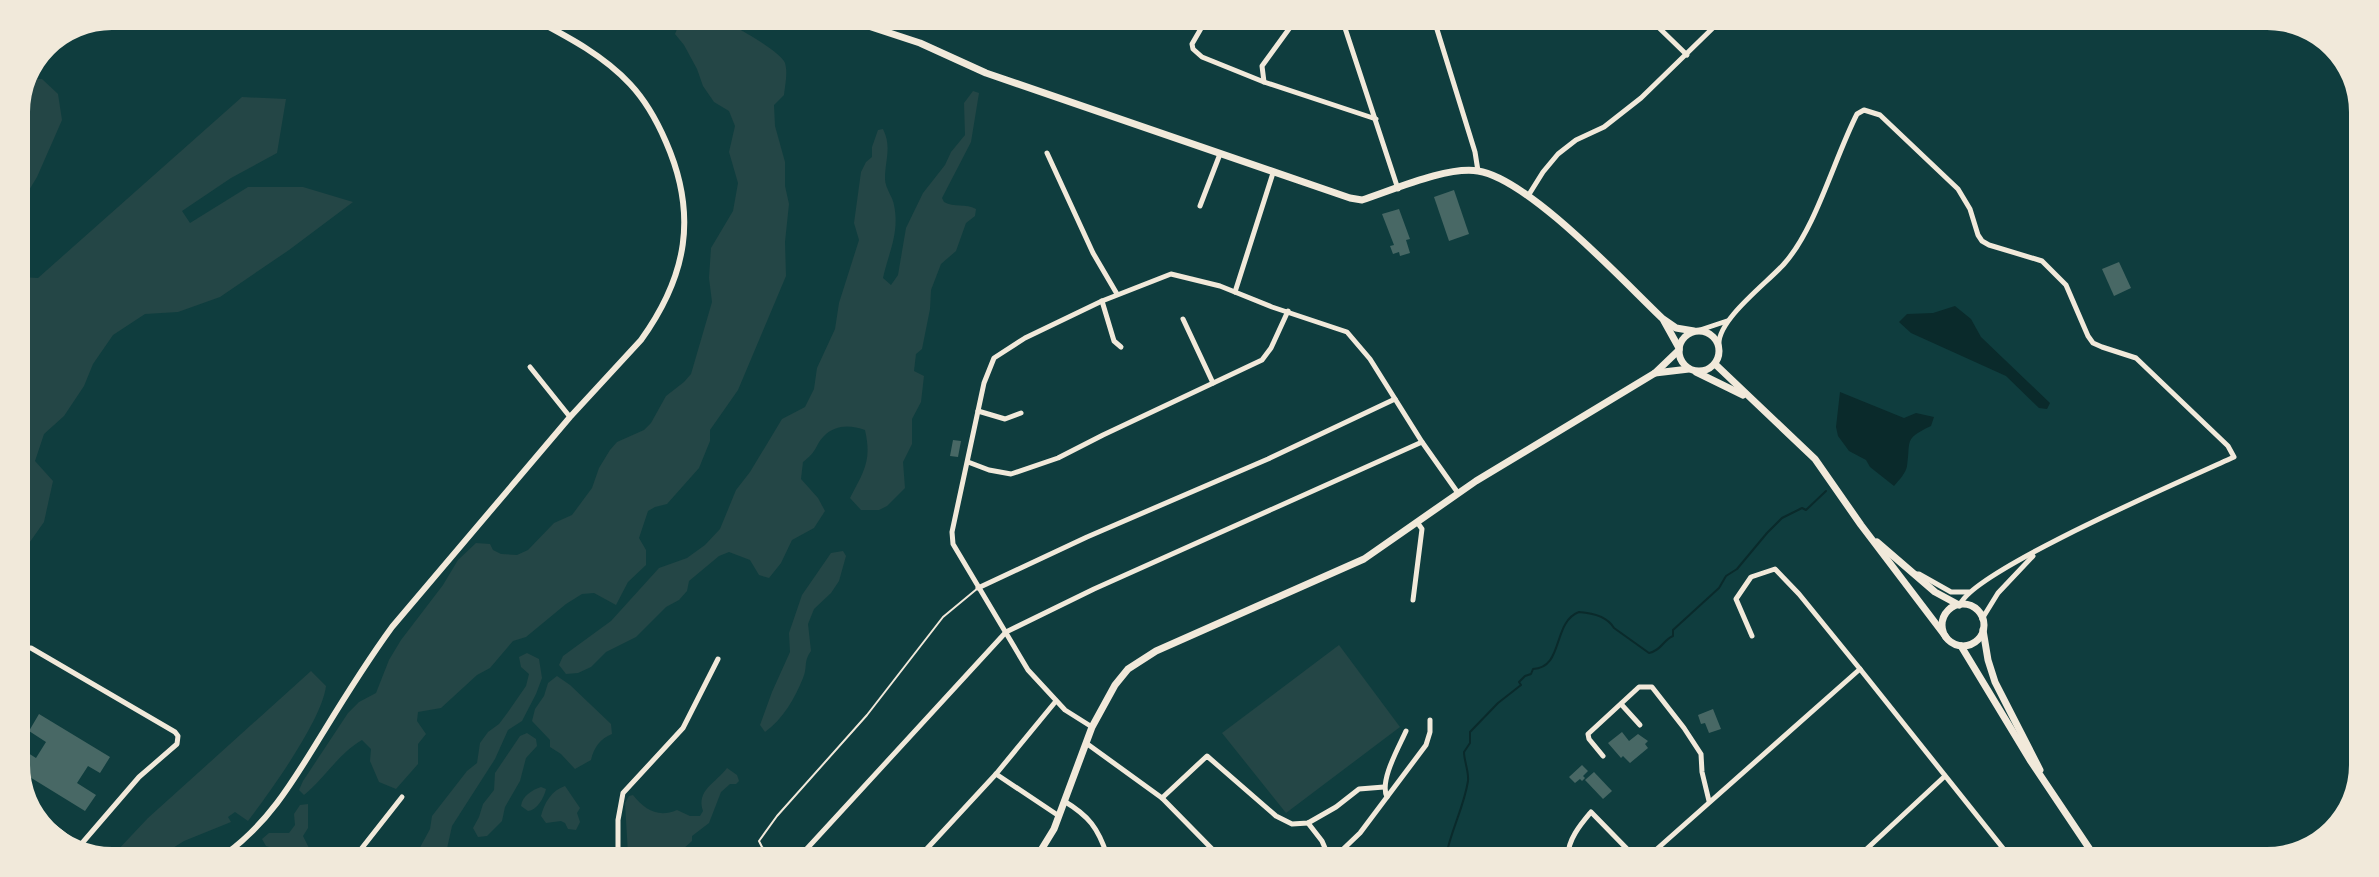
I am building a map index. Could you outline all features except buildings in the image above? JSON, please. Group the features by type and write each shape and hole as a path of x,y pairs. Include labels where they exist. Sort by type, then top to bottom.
{"main road":[{"path":"881,30 920,43 986,73 1331,193 1362,200 1443,174 1478,171 1507,182 1564,226 1663,319 1676,328 1712,335 1719,345 1715,364 1706,370 1654,373"},
{"path":"1663,319 1679,349 1681,361 1691,370 1750,399"},
{"path":"1043,847 1054,829 1092,727 1121,676 1139,661 1364,560 1458,493 1654,373 1679,349 1682,339 1697,331"},
{"path":"1715,364 1815,459 1861,525 1946,638 1961,646 1973,644 1983,630"},
{"path":"1861,525 1940,596 1959,605 1974,608 1982,619 1988,660 1995,682 2037,760 2046,784"},
{"path":"1946,638 1942,626 1943,618 1948,611 1959,605"},
{"path":"1961,646 2046,784 2088,847"}],"street":[{"path":"236,847 265,820 290,787 366,663 392,627 570,417 641,340 659,310 678,269 685,209 680,181 672,157 654,118 639,94 616,70 583,45 555,30"},
{"path":"1200,30 1191,44 1202,57 1264,82 1376,119"},
{"path":"1264,82 1262,66 1288,30"},
{"path":"1346,30 1398,189"},
{"path":"1437,30 1475,152 1478,171"},
{"path":"1661,30 1687,54"},
{"path":"1528,196 1558,154 1576,140 1604,127 1624,112 1711,30"},
{"path":"1719,345 1721,332 1729,320 1786,262 1801,240 1857,114 1864,110 1880,115 1958,189 1970,209 1982,241 2042,261 2066,285 2093,343 2136,358 2220,436 2234,457 2047,546 2006,568 1970,592 1959,605"},
{"path":"1047,153 1094,253 1117,294"},
{"path":"1200,206 1220,154"},
{"path":"1235,292 1272,173"},
{"path":"1092,727 1065,710 1028,670 953,544 952,532 984,383 994,358 1024,338 1117,294 1171,274 1235,292 1347,332 1371,359 1422,442 1458,493"},
{"path":"1102,301 1114,341 1121,347"},
{"path":"968,462 989,470 1011,474 1058,458 1262,360 1271,348 1288,311"},
{"path":"1184,319 1213,383"},
{"path":"1697,331 1729,320"},
{"path":"530,367 570,417"},
{"path":"978,588 1087,537 1268,459 1395,399"},
{"path":"978,411 1005,419 1021,413"},
{"path":"808,847 1006,632 1105,584 1422,442"},
{"path":"1413,600 1422,530 1417,522"},
{"path":"1982,619 2005,585 2029,560 2047,546"},
{"path":"1752,636 1736,599 1751,577 1775,569 1799,594 2003,847"},
{"path":"1914,574 1919,574 1951,592 1970,592"},
{"path":"30,648 149,716 178,736 177,744 139,777 83,842"},
{"path":"618,847 618,820 623,793 682,728 718,659"},
{"path":"1659,847 1860,669"},
{"path":"1603,756 1588,734 1640,687 1652,687 1701,754 1702,772 1709,801"},
{"path":"928,847 996,774 1056,701"},
{"path":"1621,704 1640,725"},
{"path":"1345,847 1360,833 1426,745 1430,732 1430,720"},
{"path":"1387,797 1384,787 1406,731"},
{"path":"1086,742 1162,798 1210,847"},
{"path":"1162,798 1208,756 1276,816 1292,824 1308,823 1336,807 1359,789 1384,787"},
{"path":"996,774 1059,816"},
{"path":"1868,847 1945,776"},
{"path":"363,847 402,797"},
{"path":"1064,801 1092,822 1103,847"},
{"path":"1571,847 1578,829 1591,812 1625,847"},
{"path":"1308,823 1325,847"}],"lane":[{"path":"762,847 759,841 777,816 867,715 943,616 978,588"}],"shaded area":[{"path":"677,30 740,30 775,52 782,58 786,67 784,95 774,105 775,126 785,162 785,186 789,204 785,242 786,276 738,390 710,430 710,441 699,468 667,504 648,511 639,538 646,550 646,565 628,582 616,605 594,593 582,594 566,604 526,637 513,641 490,668 477,675 441,708 418,712 417,721 426,734 418,744 418,764 396,789 379,782 370,761 371,749 362,740 346,752 304,795 299,790 303,781 348,713 359,702 376,693 389,660 401,640 443,585 458,560 476,543 490,544 493,550 501,554 517,555 528,550 554,523 572,515 592,488 599,468 610,450 617,442 644,430 651,423 666,396 691,374 712,302 709,278 711,248 733,211 738,183 729,152 735,126 729,111 714,102 703,86 684,45 675,34"},
{"path":"42,79 58,94 62,120 30,189 30,112 36,80"},
{"path":"973,91 979,93 971,142 942,198 948,204 976,209 975,216 966,223 956,251 941,264 931,290 930,309 922,349 916,354 914,371 924,376 921,402 912,419 912,444 903,462 905,488 887,506 879,510 861,510 850,498 867,458 865,430 854,427 834,429 824,436 811,455 803,462 801,479 818,498 825,511 814,528 792,540 781,563 769,578 759,575 750,560 729,552 719,556 689,581 687,591 679,600 666,607 636,637 606,652 591,667 578,673 566,674 559,665 563,656 611,621 659,568 687,558 705,545 720,529 736,490 750,472 782,419 805,407 814,389 817,368 835,329 839,303 859,240 854,223 861,172 866,162 872,157 872,147 878,130 883,129 886,136 885,182 893,202 896,225 883,278 891,285 898,275 906,228 923,193 965,135 964,103"},
{"path":"242,97 286,99 277,153 231,178 182,211 190,223 248,187 303,187 353,202 289,250 220,297 178,312 145,314 113,335 93,364 84,386 64,416 44,434 35,461 53,481 44,522 30,542 30,278 38,278"},
{"path":"1955,306 1971,319 1981,337 2050,403 2047,409 2039,408 2006,376 1911,333 1899,322 1907,314 1933,313"},
{"path":"1840,392 1904,418 1916,413 1934,417 1931,426 1912,438 1906,469 1894,486 1870,467 1866,460 1849,451 1838,436 1836,427"},
{"path":"843,551 846,556 839,581 831,593 814,609 808,624 811,651 800,686 783,714 765,732 760,725 790,652 789,633 802,595 831,553"},
{"path":"1339,645 1400,727 1286,813 1222,733"},
{"path":"527,653 539,659 542,678 522,721 508,730 495,759 452,826 447,847 420,847 430,829 432,816 467,771 477,763 480,743 488,732 499,724 526,686 529,674 521,667 519,657"},
{"path":"311,671 326,686 315,717 305,736 248,821 235,812 228,817 231,822 174,847 121,847 148,818"},
{"path":"557,676 570,685 611,724 612,734 598,744 591,760 575,769 561,754 550,747 550,740 532,721 535,709 544,696 548,683"},
{"path":"527,733 536,739 537,746 526,758 520,781 505,807 502,821 487,836 478,837 473,828 483,804 494,790 495,773 520,736"},
{"path":"727,768 737,775 739,781 736,784 730,784 721,792 709,823 692,836 692,841 685,847 628,847 625,803 629,796 633,795 642,805 658,813 677,810 690,816 700,816 703,811 702,798 705,792"},
{"path":"565,786 580,808 577,813 580,822 576,830 568,829 561,821 546,823 541,816 549,798"},
{"path":"541,787 546,789 537,806 528,811 521,806 528,794"},
{"path":"308,804 308,828 303,836 308,847 266,846 262,839 269,833 289,833 295,825 294,814 300,805"}],"waterway":[{"path":"1448,847 1468,781 1464,752 1470,743 1470,732 1498,703 1521,685 1519,682 1525,676 1531,674 1533,669 1543,667 1549,661 1571,617 1579,612 1599,616 1649,653 1653,652 1673,636 1673,630 1719,588 1726,576 1737,569 1782,518 1802,508 1806,510 1826,491"}]}
